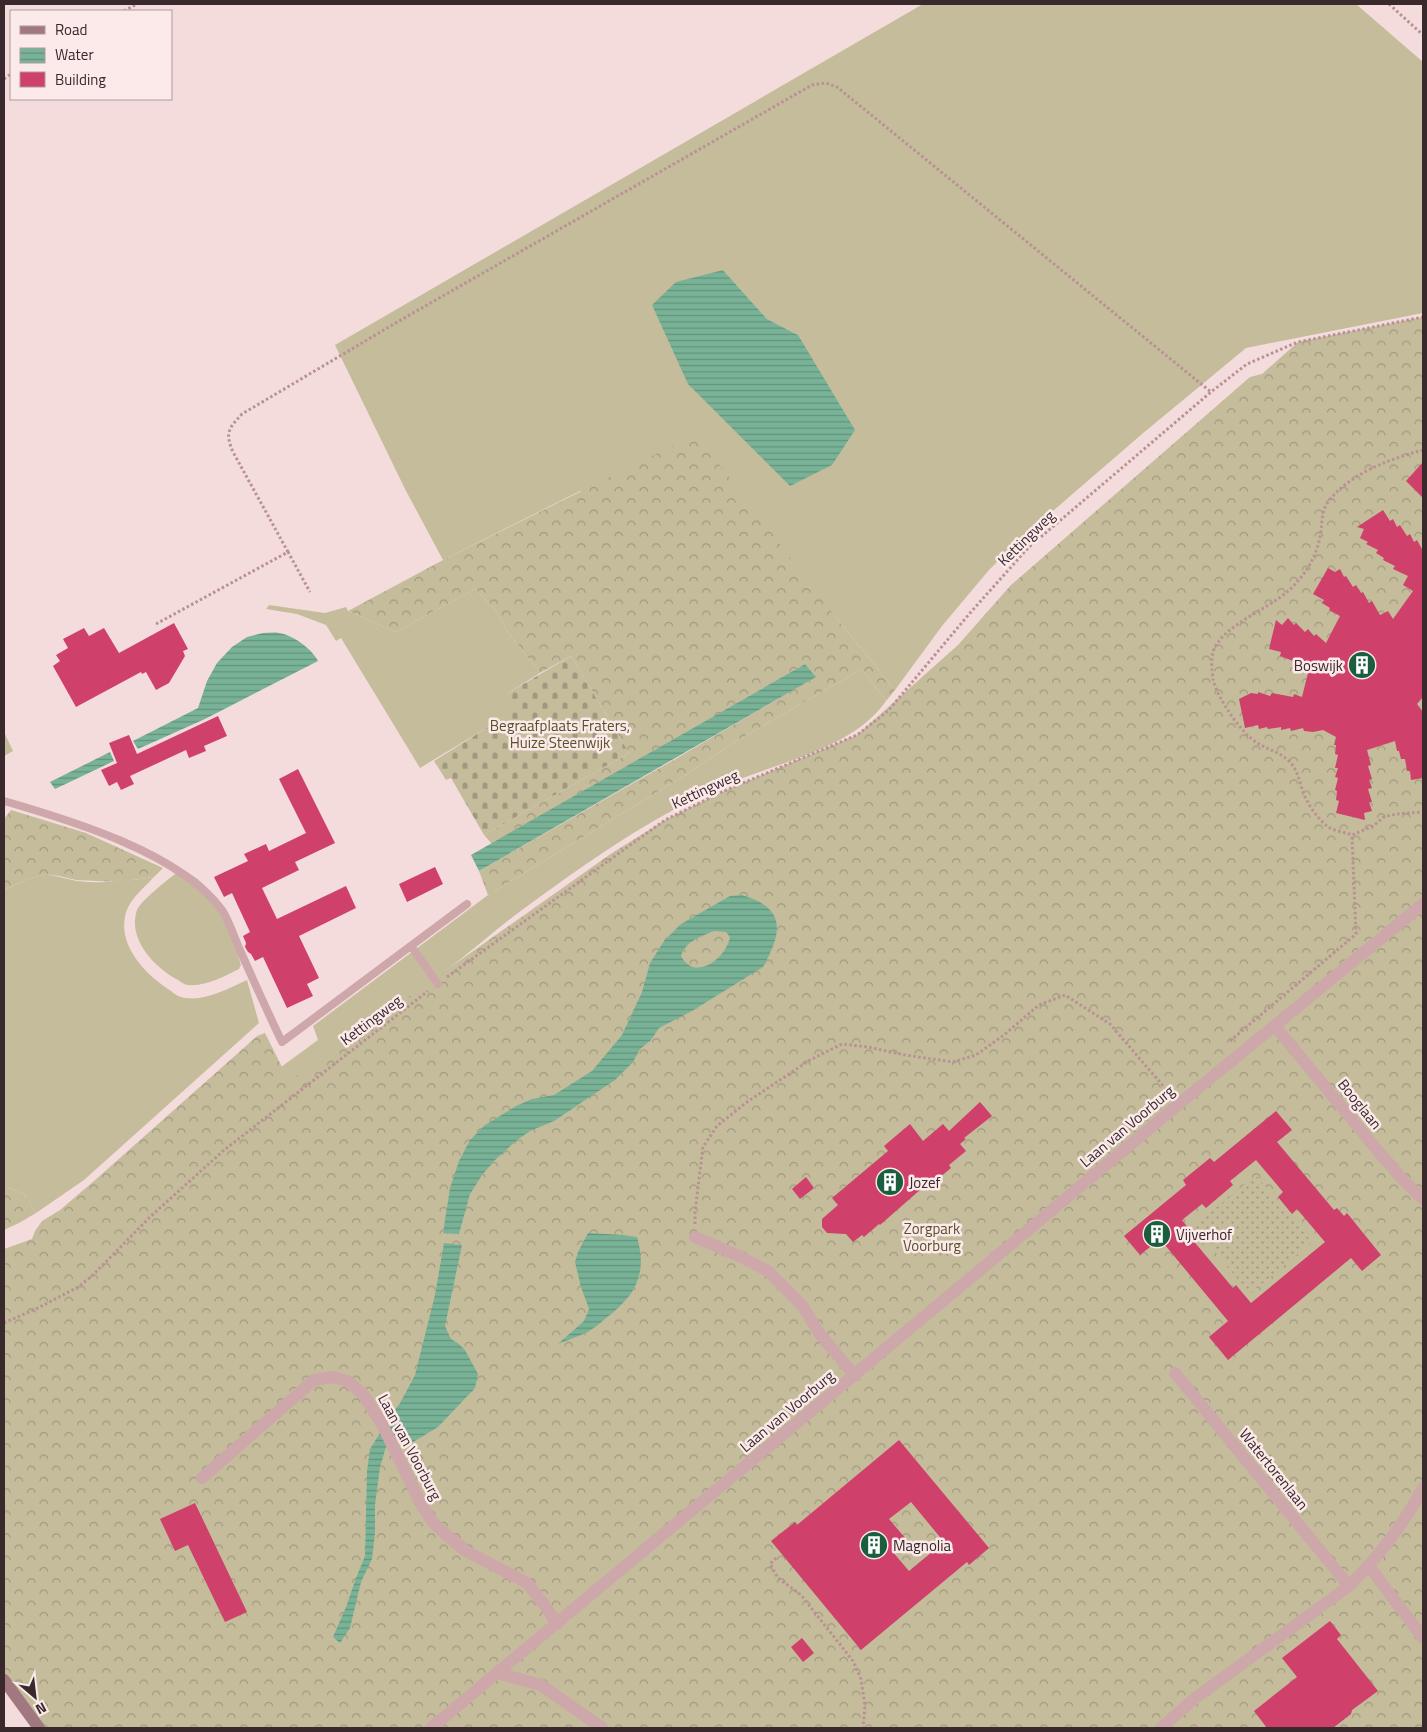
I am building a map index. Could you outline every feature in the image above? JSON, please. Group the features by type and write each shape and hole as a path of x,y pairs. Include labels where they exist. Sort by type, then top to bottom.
{"street":[{"name":"Laan van Voorburg","path":"431,1728 1179,1104 1423,904"},
{"name":"Booglaan","path":"1275,1026 1378,1151 1423,1199"},
{"name":"Laan van Voorburg","path":"695,1237 768,1271 802,1305 819,1333 854,1376"},
{"name":"Watertorenlaan","path":"1175,1373 1349,1586"},
{"name":"Laan van Voorburg","path":"202,1478 314,1380 332,1376 347,1381 363,1394 382,1426 421,1504 432,1521 466,1551 527,1583 557,1624"},
{"path":"1161,1728 1194,1699 1349,1586 1369,1566 1412,1508 1423,1488"},
{"path":"1369,1566 1423,1638"},
{"path":"497,1673 540,1685 602,1728"},
{"path":"4,1680 39,1728"}],"lane":[{"path":"4,801 87,827 132,846 170,866 198,886 222,911 282,1042 467,904"},
{"path":"411,946 438,984"}],"path":[{"path":"126,10 137,4"},
{"path":"1389,4 1423,35"},
{"path":"310,592 233,452 227,438 230,426 242,414 408,316 812,85 826,83 837,87 1211,392"},
{"name":"Kettingweg","path":"4,1323 78,1287 150,1217 223,1151 438,984 665,820 724,791 858,735 888,711 1029,547 1211,392 1247,364 1298,342 1423,317"},
{"path":"1423,450 1364,472 1331,498 1322,511 1320,539 1312,562 1288,591 1274,602 1227,631 1212,653 1213,680 1222,700 1244,732 1258,743 1280,753 1291,763 1298,773 1304,794 1312,809 1328,827 1352,835 1372,826 1384,817 1423,812"},
{"path":"156,624 288,552"},
{"path":"1229,1042 1356,934 1352,835"},
{"path":"695,1237 694,1212 703,1147 717,1126 747,1102 810,1060 842,1044 953,1062 976,1055 1004,1035 1039,1004 1065,995 1110,1024 1179,1104"},
{"path":"1169,1093 1176,1086"},
{"path":"776,1558 770,1564 778,1578 801,1594 853,1660 861,1679 865,1706 863,1728"}],"green space":[{"path":"923,4 1356,4 1423,62 1423,313 1246,348 1142,434 1017,542 989,570 942,626 895,690 834,615 580,491 443,560 405,489 335,345","holes":["723,270 767,319 798,335 688,384"]},
{"name":"Zorgpark Voorburg","path":"1423,317 1423,1728 39,1728 4,1680 4,1249 32,1239 42,1221 60,1210 94,1181 257,1036 265,1033 289,1081 612,853 665,820 724,791 857,735 958,645 1011,585 1250,377 1262,374 1298,342"},
{"path":"696,434 834,615 895,690 886,701 862,669 733,743 687,774 488,895 479,871 815,677 805,664 492,844 484,835 629,753 571,656 540,673 507,631 495,609 475,589 396,632 348,611 443,560"},
{"path":"475,589 495,609 507,631 540,673 508,693 516,710 420,768 341,638 336,641 326,625 297,614 266,609 269,605 325,613 346,607 348,611 396,632"},
{"name":"Begraafplaats Fraters, Huize Steenwijk","path":"571,656 629,753 484,835 451,778 446,780 434,761 515,710 508,693"},
{"path":"862,669 886,701 872,717 854,731 812,753 745,777 698,797 620,841 514,916 437,978 292,1087 281,1067 318,1040 313,1026 488,895 687,774 733,743"},
{"path":"4,732 13,751 4,756"},
{"path":"11,810 86,833 163,868 154,877 118,882 76,880 46,874 31,878 4,890 4,819"},
{"path":"182,869 202,883 215,900 231,933 241,965 239,969 228,975 194,985 186,984 160,968 145,951 136,931 137,910 144,900"},
{"path":"46,874 77,881 96,882 154,877 129,905 125,917 124,928 126,938 136,958 159,983 181,997 206,997 247,980 259,1023 84,1180 36,1213 24,1194 4,1186 4,890 31,878"},
{"path":"1256,1175 1312,1242 1250,1294 1194,1226"},
{"path":"4,1186 24,1194 36,1213 4,1230"}],"water":[{"path":"723,270 767,319 798,335 855,430 832,465 790,486 688,384 652,305 676,282"},
{"path":"263,633 284,634 296,640 307,647 318,661 205,719 138,749 133,741 198,708 207,681 217,663 232,647 247,637"},
{"path":"805,664 816,677 479,871 471,855"},
{"path":"110,752 114,761 55,789 50,782"},
{"path":"742,895 757,900 767,907 773,915 777,933 763,967 692,1011 659,1028 651,1040 640,1049 633,1062 615,1080 554,1121 530,1131 517,1140 494,1161 470,1194 459,1234 443,1233 450,1188 459,1161 470,1140 485,1125 516,1106 532,1099 554,1095 592,1071 622,1035 642,992 650,963 664,941 681,924 730,896","holes":["714,931 726,932 730,937 727,945 716,960 709,964 694,967 687,964 681,956 686,947 699,938"]},
{"path":"588,1233 637,1237 640,1250 640,1274 631,1293 615,1310 586,1333 558,1344 584,1321 589,1309 575,1262"},
{"path":"444,1243 462,1245 445,1326 451,1339 465,1350 478,1374 475,1388 438,1427 408,1445 397,1438 386,1447 380,1467 375,1505 375,1533 372,1559 361,1582 350,1628 340,1643 333,1637 365,1556 367,1471 370,1449 380,1433 390,1425 391,1413 399,1405 415,1375 435,1295"}],"building":[{"path":"1423,462 1423,498 1406,481"},
{"name":"Boswijk","path":"1383,510 1390,521 1393,519 1397,527 1400,525 1407,536 1410,534 1414,542 1417,540 1423,551 1423,697 1417,704 1423,712 1423,778 1411,780 1410,771 1407,771 1405,759 1401,759 1399,751 1397,751 1395,741 1367,750 1371,765 1368,766 1372,779 1369,780 1372,788 1368,789 1372,802 1369,802 1372,811 1364,813 1365,820 1336,813 1339,801 1336,800 1337,791 1335,790 1338,778 1335,777 1338,768 1335,768 1338,755 1335,754 1336,745 1334,745 1336,737 1323,730 1313,732 1304,731 1303,728 1291,731 1290,728 1281,730 1281,727 1259,729 1258,725 1245,728 1239,699 1251,693 1258,694 1258,692 1270,696 1272,693 1293,697 1294,694 1302,697 1309,669 1300,667 1301,664 1280,656 1281,652 1269,649 1276,620 1282,625 1288,618 1294,625 1296,623 1305,632 1308,629 1314,636 1316,634 1326,643 1340,616 1329,610 1330,608 1322,603 1324,600 1313,594 1328,568 1335,572 1340,569 1353,587 1356,585 1361,593 1363,592 1369,603 1372,601 1380,615 1388,611 1393,619 1413,591 1403,585 1408,576 1393,569 1395,566 1383,560 1384,558 1376,553 1378,550 1366,544 1368,542 1360,538 1364,529 1357,527"},
{"path":"174,623 188,649 183,651 185,656 169,683 156,690 146,672 142,674 141,672 76,707 53,666 60,661 56,655 68,648 63,639 84,628 89,636 104,628 119,653"},
{"path":"218,716 227,736 204,746 206,751 189,758 186,750 130,776 134,784 121,790 117,782 109,786 101,770 117,763 109,743 129,735 137,754"},
{"path":"298,769 335,843 295,862 299,870 262,888 277,919 346,886 356,908 299,936 319,978 307,984 313,996 287,1008 263,957 255,961 245,947 246,943 243,936 250,932 232,893 224,897 214,877 248,861 244,854 266,844 269,851 306,833 279,779"},
{"path":"435,867 443,884 407,902 399,884"},
{"name":"Jozef","path":"980,1102 992,1116 964,1138 966,1139 960,1144 966,1151 949,1165 951,1168 939,1178 937,1175 880,1225 864,1237 862,1235 853,1242 846,1234 827,1233 822,1227 822,1219 838,1205 832,1198 888,1151 884,1146 910,1124 923,1141 943,1124 949,1131"},
{"name":"Vijverhof","path":"1276,1111 1292,1130 1277,1142 1334,1210 1337,1208 1344,1216 1347,1213 1381,1255 1362,1271 1351,1258 1228,1360 1209,1337 1228,1321 1160,1239 1140,1255 1124,1236 1186,1185 1183,1180 1210,1158 1214,1162","holes":["1256,1160 1283,1192 1278,1197 1292,1214 1297,1209 1325,1242 1251,1303 1236,1285 1233,1288 1186,1232 1189,1229 1182,1220 1202,1204 1206,1208 1233,1185 1230,1181"]},
{"path":"806,1177 814,1188 800,1199 792,1189"},
{"name":"Magnolia","path":"899,1440 989,1548 969,1565 967,1562 861,1650 771,1541 795,1522 797,1525","holes":["911,1502 944,1542 909,1571 892,1551 906,1539 889,1519"]},
{"path":"195,1503 247,1612 225,1622 188,1545 175,1551 160,1519"},
{"path":"1330,1621 1341,1635 1337,1639 1378,1691 1352,1710 1351,1714 1333,1728 1267,1728 1254,1711 1297,1677 1282,1658"},
{"path":"802,1638 814,1653 803,1662 791,1647"}],"place":[{"name":"Boswijk","path":"1362,665"},
{"name":"Jozef","path":"890,1182"},
{"name":"Vijverhof","path":"1157,1234"},
{"name":"Magnolia","path":"874,1545"}]}
